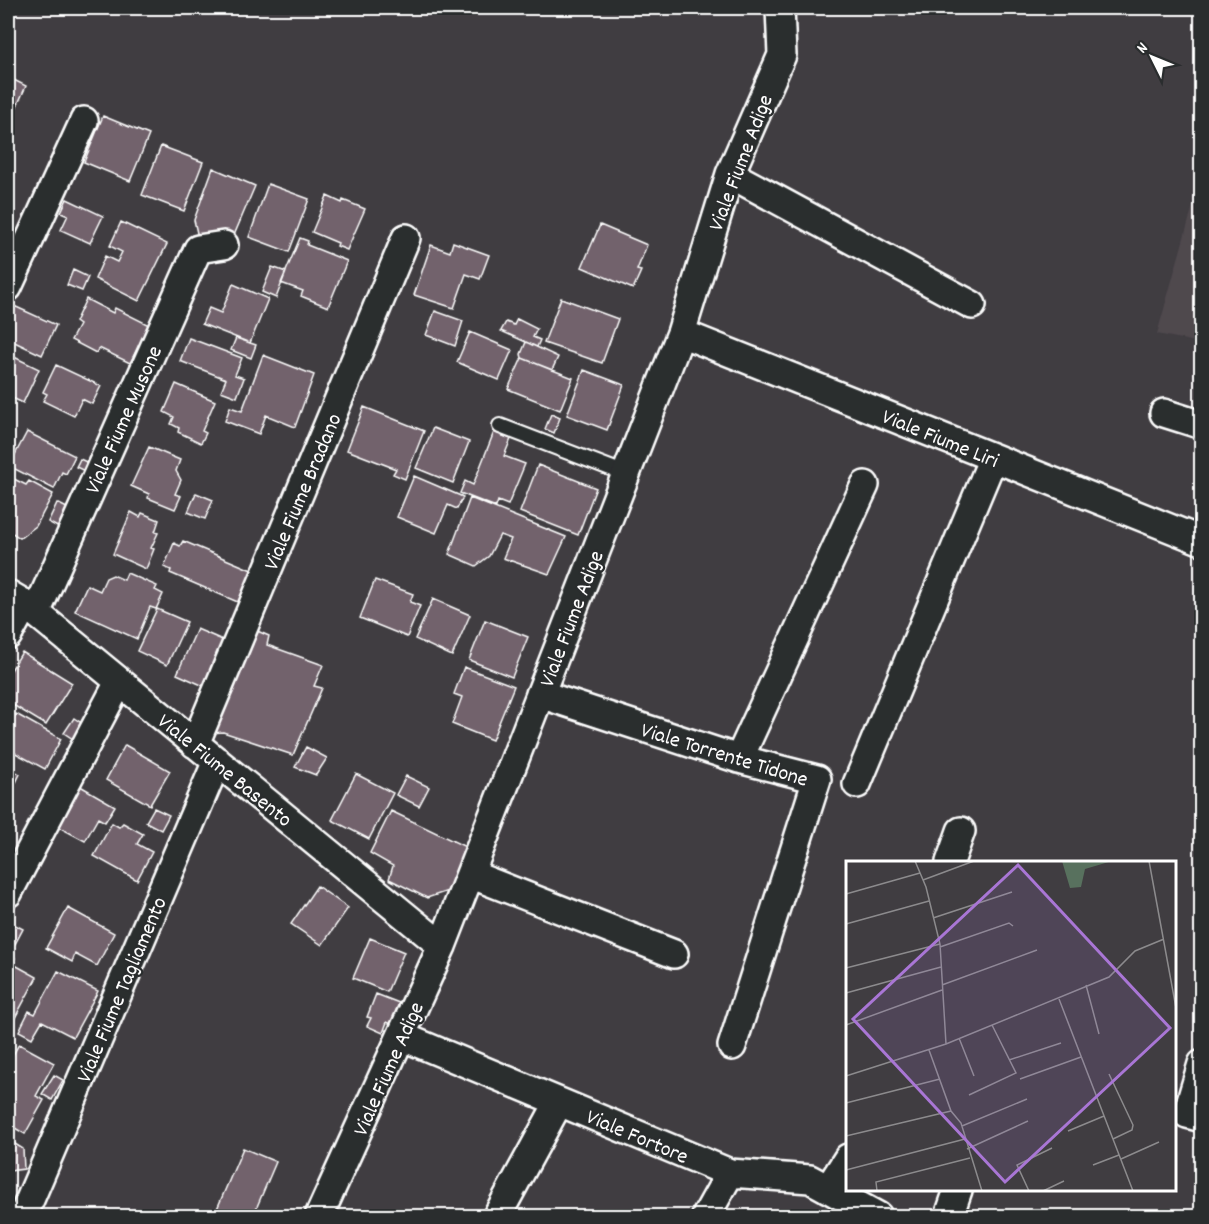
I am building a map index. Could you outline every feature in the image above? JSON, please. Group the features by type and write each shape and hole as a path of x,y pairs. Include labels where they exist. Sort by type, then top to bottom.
{"street":[{"name":"Viale Fiume Adige","path":"319,1216 442,946 681,333 730,174 782,55 780,8"},
{"path":"8,287 84,121"},
{"path":"730,174 972,305"},
{"name":"Viale Fiume Bradano","path":"195,744 406,238"},
{"name":"Viale Fiume Musone","path":"23,604 198,249 224,245"},
{"name":"Viale Fiume Liri","path":"681,333 1202,541"},
{"path":"1164,413 1202,425"},
{"path":"858,784 993,458"},
{"path":"739,759 865,485"},
{"path":"8,636 23,604"},
{"name":"Viale Fiume Basento","path":"23,604 442,946"},
{"path":"8,893 119,682"},
{"name":"Viale Torrente Tidone","path":"540,694 739,759 817,779 732,1046"},
{"name":"Viale Fiume Tagliamento","path":"23,1216 217,761"},
{"path":"950,861 960,831"},
{"path":"470,874 674,954"},
{"name":"Viale Fortore","path":"401,1036 730,1173 810,1179 878,1216"},
{"path":"1194,1116 1202,1064"},
{"path":"497,1216 559,1102"},
{"path":"828,1189 846,1161"},
{"path":"706,1216 730,1173"},
{"path":"949,1216 958,1191"}],"lane":[{"path":"500,426 626,474"}],"shaded area":[{"path":"1201,177 1201,343 1157,334"}],"building":[{"path":"8,77 26,86 8,126"},
{"path":"103,116 149,135 130,181 84,162"},
{"path":"161,146 203,162 184,211 142,195"},
{"path":"213,168 255,186 232,240 199,242 194,220"},
{"path":"268,184 309,199 289,252 249,237"},
{"path":"327,196 365,209 347,250 337,246 338,243 312,232"},
{"path":"67,199 103,216 90,243 61,230 68,215 61,212"},
{"path":"121,222 167,244 139,301 95,279 105,256 117,262 122,252 110,246"},
{"path":"600,225 647,245 637,270 641,271 633,289 582,267"},
{"path":"300,238 308,241 307,245 347,261 328,307 301,296 303,291 281,283"},
{"path":"453,242 489,255 480,279 466,274 454,308 414,295 431,245 450,252"},
{"path":"272,267 286,272 276,298 262,292"},
{"path":"73,270 88,277 82,291 67,285"},
{"path":"233,284 268,299 250,343 202,324 209,308 221,313"},
{"path":"561,298 618,319 602,363 544,343"},
{"path":"86,299 113,313 115,308 149,325 130,363 99,348 96,353 71,340 79,325 75,322"},
{"path":"14,306 56,325 42,355 8,339 8,321"},
{"path":"435,311 463,321 455,346 426,335"},
{"path":"517,319 537,329 533,337 540,340 537,347 501,331 506,322 514,325"},
{"path":"470,332 512,350 499,380 457,362"},
{"path":"189,338 242,358 235,375 244,378 237,397 221,391 226,379 180,361"},
{"path":"236,338 256,345 251,358 231,350"},
{"path":"526,342 558,357 552,370 522,358 521,354"},
{"path":"8,354 39,369 23,403 8,396"},
{"path":"263,355 314,375 295,427 266,415 259,434 225,421 230,407 242,411"},
{"path":"522,358 573,378 560,410 508,389"},
{"path":"56,365 101,386 92,404 82,399 74,416 43,401 47,394 43,392"},
{"path":"584,370 624,385 607,430 567,415"},
{"path":"176,384 215,401 202,431 206,433 201,443 178,432 179,428 171,424 174,417 164,412"},
{"path":"364,407 424,431 405,479 393,474 396,469 347,450"},
{"path":"551,414 560,418 554,433 545,429"},
{"path":"433,428 469,442 453,483 416,468"},
{"path":"27,432 75,456 66,474 62,472 54,489 9,466"},
{"path":"494,432 511,439 504,456 525,464 508,505 498,501 496,507 460,493 465,481 473,485"},
{"path":"149,447 180,460 176,471 181,480 175,494 181,496 175,509 148,498 149,494 131,486"},
{"path":"80,459 93,465 89,473 76,467"},
{"path":"538,465 596,488 578,535 520,512"},
{"path":"8,476 26,485 29,481 53,494 36,526 20,538 8,530"},
{"path":"414,476 463,497 457,509 448,505 436,533 397,517"},
{"path":"196,493 213,500 205,519 188,512"},
{"path":"470,498 566,537 549,574 503,558 511,539 500,535 489,556 476,566 449,554"},
{"path":"57,503 75,512 65,531 48,522"},
{"path":"131,512 140,517 142,513 159,520 155,532 158,533 151,548 154,549 146,569 113,554"},
{"path":"183,541 254,571 240,603 170,573 171,570 164,567 174,543 180,546"},
{"path":"127,573 157,586 155,590 163,594 156,609 150,607 137,639 75,611 87,585 100,591 106,578 113,575 124,580"},
{"path":"375,580 413,594 410,602 420,606 407,637 360,618"},
{"path":"433,599 470,615 452,656 415,639"},
{"path":"157,609 187,622 167,665 137,651"},
{"path":"485,620 528,637 512,677 469,660"},
{"path":"197,629 227,642 206,687 177,674"},
{"path":"255,630 269,636 267,645 323,665 314,686 322,688 293,755 223,732 212,733"},
{"path":"22,652 72,683 46,725 8,702 8,675"},
{"path":"464,667 514,686 492,740 452,724 462,697 454,694"},
{"path":"16,714 61,739 45,769 8,749 8,730"},
{"path":"74,718 83,724 73,739 64,733"},
{"path":"125,745 170,771 150,805 106,780"},
{"path":"306,747 327,758 316,775 295,767"},
{"path":"8,768 20,774 8,799"},
{"path":"356,774 393,793 369,839 332,820"},
{"path":"406,776 429,787 419,806 396,795"},
{"path":"75,783 115,806 105,822 98,818 85,841 53,824"},
{"path":"154,808 169,815 161,830 146,822"},
{"path":"391,811 472,850 451,890 427,898 389,879 393,866 370,853"},
{"path":"112,823 119,827 123,823 143,834 137,844 152,852 137,880 94,856"},
{"path":"317,886 348,908 322,945 291,924"},
{"path":"68,908 114,933 97,966 75,954 72,962 46,948"},
{"path":"8,921 23,929 15,944 8,940"},
{"path":"370,938 404,952 387,992 353,978"},
{"path":"8,954 15,958 8,971"},
{"path":"15,965 37,977 10,1027 8,1026 8,979"},
{"path":"58,971 98,991 73,1037 42,1021 32,1038 19,1031 29,1011 35,1014"},
{"path":"376,994 399,1003 391,1024 387,1022 383,1033 367,1026 371,1018 367,1017"},
{"path":"19,1044 54,1063 36,1096 44,1100 25,1134 8,1124 8,1064"},
{"path":"54,1075 63,1080 52,1100 42,1094"},
{"path":"8,1142 23,1149 24,1169 9,1171 11,1195 8,1196"},
{"path":"243,1148 276,1162 253,1216 214,1216"}]}
